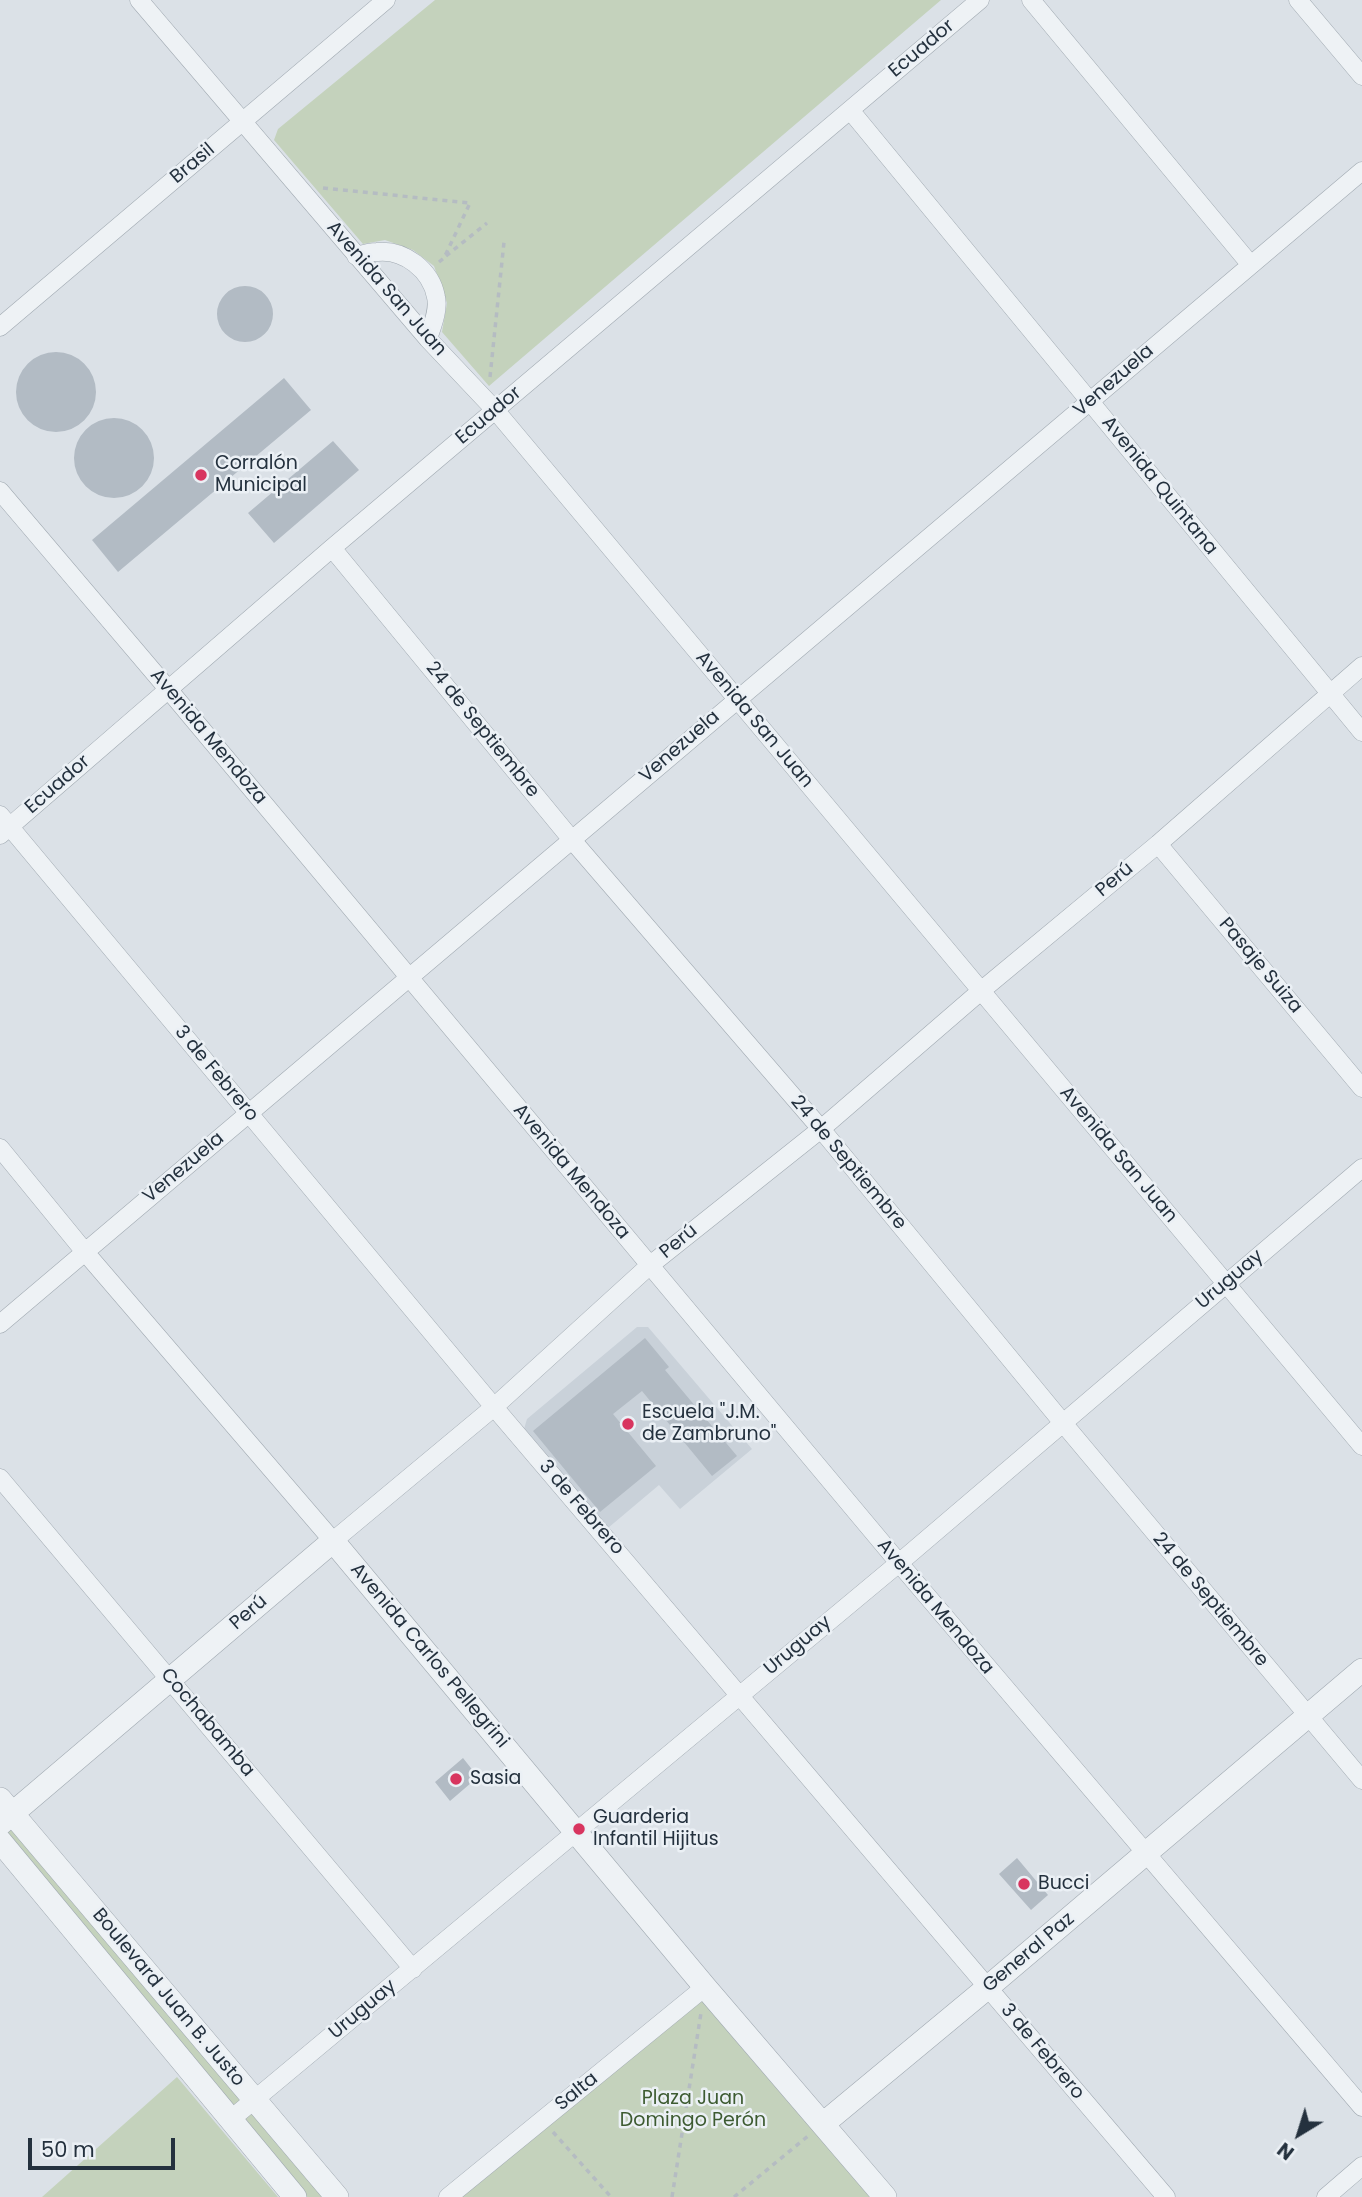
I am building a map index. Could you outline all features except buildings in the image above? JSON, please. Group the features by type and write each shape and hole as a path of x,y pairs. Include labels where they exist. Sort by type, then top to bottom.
{"street":[{"name":"Avenida San Juan","path":"139,0 428,339 496,411 1362,1447"},
{"name":"Brasil","path":"0,327 386,0"},
{"name":"Ecuador","path":"3,825 168,689 980,0"},
{"path":"1031,0 1250,264"},
{"path":"1298,0 1362,76"},
{"name":"Avenida Quintana","path":"850,110 1362,732"},
{"name":"Venezuela","path":"0,1324 1362,171"},
{"path":"356,256 379,251 402,255 427,273 436,298 435,318 428,339"},
{"name":"Avenida Mendoza","path":"0,491 898,1563 1362,2107"},
{"name":"24 de Septiembre","path":"332,548 572,840 821,1129 1362,1780"},
{"name":"Perú","path":"4,1812 171,1680 494,1407 649,1266 821,1129 982,990 1158,844 1362,666"},
{"name":"3 de Febrero","path":"3,825 1166,2197"},
{"name":"Pasaje Suiza","path":"1158,844 1362,1088"},
{"name":"Avenida Carlos Pellegrini","path":"0,1148 85,1252 333,1541 705,1987 886,2197"},
{"name":"Uruguay","path":"230,2120 898,1563 1362,1168"},
{"name":"Cochabamba","path":"0,1478 413,1969"},
{"name":"General Paz","path":"823,2124 988,1988 1362,1670"},
{"name":"Boulevard Juan B. Justo","path":"4,1812 337,2197"},
{"name":"Boulevard Juan B. Justo","path":"0,1841 295,2197"},
{"name":"Salta","path":"448,2197 705,1987"},
{"path":"1326,2197 1362,2166"}],"path":[{"path":"314,187 470,202 444,258"},
{"path":"427,273 488,223"},
{"path":"489,386 504,242"},
{"path":"671,2197 705,1987"},
{"path":"542,2120 611,2197"},
{"path":"734,2197 823,2124"}],"shaded area":[{"name":"Escuela \"J.M. de Zambruno\"","path":"637,1327 648,1327 752,1449 680,1509 659,1485 608,1528 524,1429 527,1419"}],"green space":[{"path":"435,0 941,0 489,386 442,332 447,303 434,266 413,250 385,240 363,244 274,140 278,129"},
{"path":"0,1799 337,2197 295,2197 0,1841"},
{"name":"Plaza Juan Domingo Perón","path":"705,1987 885,2197 448,2197"},
{"path":"177,2077 278,2197 42,2197"}],"place":[{"name":"Corralón Municipal","path":"201,475"},
{"name":"Escuela \"J.M. de Zambruno\"","path":"628,1424"},
{"name":"Sasia","path":"456,1779"},
{"name":"Guarderia Infantil Hijitus","path":"579,1829"},
{"name":"Bucci","path":"1024,1884"}]}
